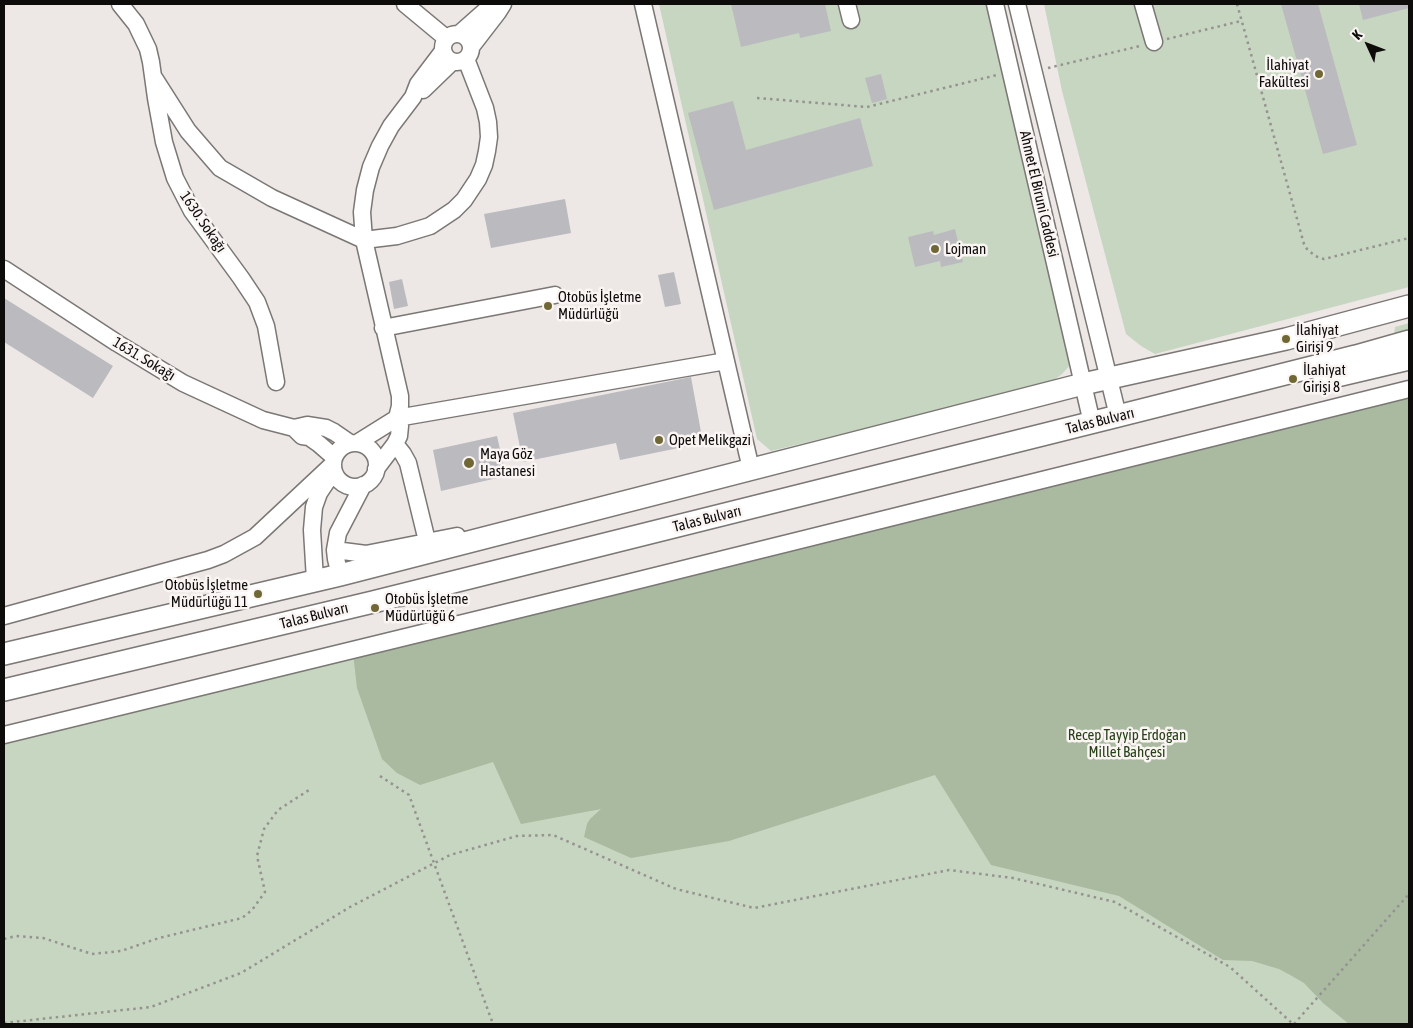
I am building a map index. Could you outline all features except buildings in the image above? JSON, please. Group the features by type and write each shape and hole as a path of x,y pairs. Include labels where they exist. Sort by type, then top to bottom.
{"main road":[{"path":"4,654 340,575 1083,384 1286,339 1409,306"},
{"name":"Talas Bulvarı","path":"4,690 335,611 1092,423 1409,341"},
{"path":"4,705 388,612 1409,358"}],"street":[{"name":"1630. Sokağı","path":"120,4 143,36 152,62 164,142 175,178 192,211 257,302 266,326 276,382"},
{"path":"153,76 188,131 220,168 272,198 364,240 397,236 430,226 454,210 464,200 478,179 484,165 489,137 485,108 456,49 405,4"},
{"path":"376,469 395,444 398,436 400,426 397,418 400,396 364,240 362,212 365,190 371,167 391,126 413,97 424,90 493,4"},
{"path":"456,49 498,12 503,4"},
{"path":"643,4 750,469"},
{"path":"848,4 851,20"},
{"name":"Ahmet El Biruni Caddesi","path":"995,4 1092,423"},
{"name":"Ahmet El Biruni Caddesi","path":"1017,4 1118,416"},
{"path":"1143,4 1154,42"},
{"name":"1631. Sokağı","path":"4,270 116,343 183,383 264,420 294,428 307,425 326,428 354,443"},
{"path":"384,328 554,295"},
{"path":"315,580 312,530 314,507 334,464 338,450 344,446 354,443 397,418 726,361"},
{"path":"4,734 619,585 1409,389"},
{"name":"1631. Sokağı","path":"294,428 302,436 319,444 334,464"},
{"path":"334,464 337,478 342,483 356,486 369,481 376,469 374,455 364,445 354,443"},
{"path":"395,444 408,463 427,541"},
{"path":"4,616 224,554 255,537 334,464"},
{"path":"340,575 335,550 338,533 363,484"},
{"path":"282,512 313,518"},
{"path":"335,550 366,554 427,541 541,522"}],"path":[{"path":"1237,4 1307,250 1315,256 1324,259 1409,238"},
{"path":"1034,72 1241,21"},
{"path":"757,98 867,107 1011,72"},
{"path":"380,776 409,795 493,1024"},
{"path":"4,939 16,936 43,938 92,954 122,951 159,938 242,918 252,910 265,892 258,856 264,829 278,810 310,790"},
{"path":"4,1023 151,1007 241,973 350,907 450,855 517,836 553,836 676,888 754,908 949,870 1013,878 1115,902 1230,967 1294,1024 1409,894"}],"green space":[{"path":"659,4 1001,4 1072,363 1050,383 771,451 757,439"},
{"path":"1044,4 1409,4 1409,287 1155,354 1141,346 1126,334 1062,91"},
{"path":"1409,323 1409,330 1394,334 1395,327"},
{"path":"1409,385 1409,1024 1349,1024 1323,1003 1304,983 1292,976 1279,969 1252,961 1223,960 1119,896 991,865 935,775 729,841 631,858 584,837 590,819 601,809 521,824 493,762 420,785 397,773 382,759 357,688 352,644"},
{"name":"Recep Tayyip Erdoğan Millet Bahçesi","path":"610,582 1409,1024 4,1024 4,730"}],"place":[{"name":"İlahiyat Fakültesi","path":"1319,74"},
{"name":"Lojman","path":"935,249"},
{"name":"Otobüs İşletme Müdürlüğü","path":"548,306"},
{"name":"İlahiyat Girişi 9","path":"1286,339"},
{"name":"İlahiyat Girişi 8","path":"1293,379"},
{"name":"Opet Melikgazi","path":"659,440"},
{"name":"Maya Göz Hastanesi","path":"469,463"},
{"name":"Otobüs İşletme Müdürlüğü 11","path":"258,594"},
{"name":"Otobüs İşletme Müdürlüğü 6","path":"375,608"}]}
